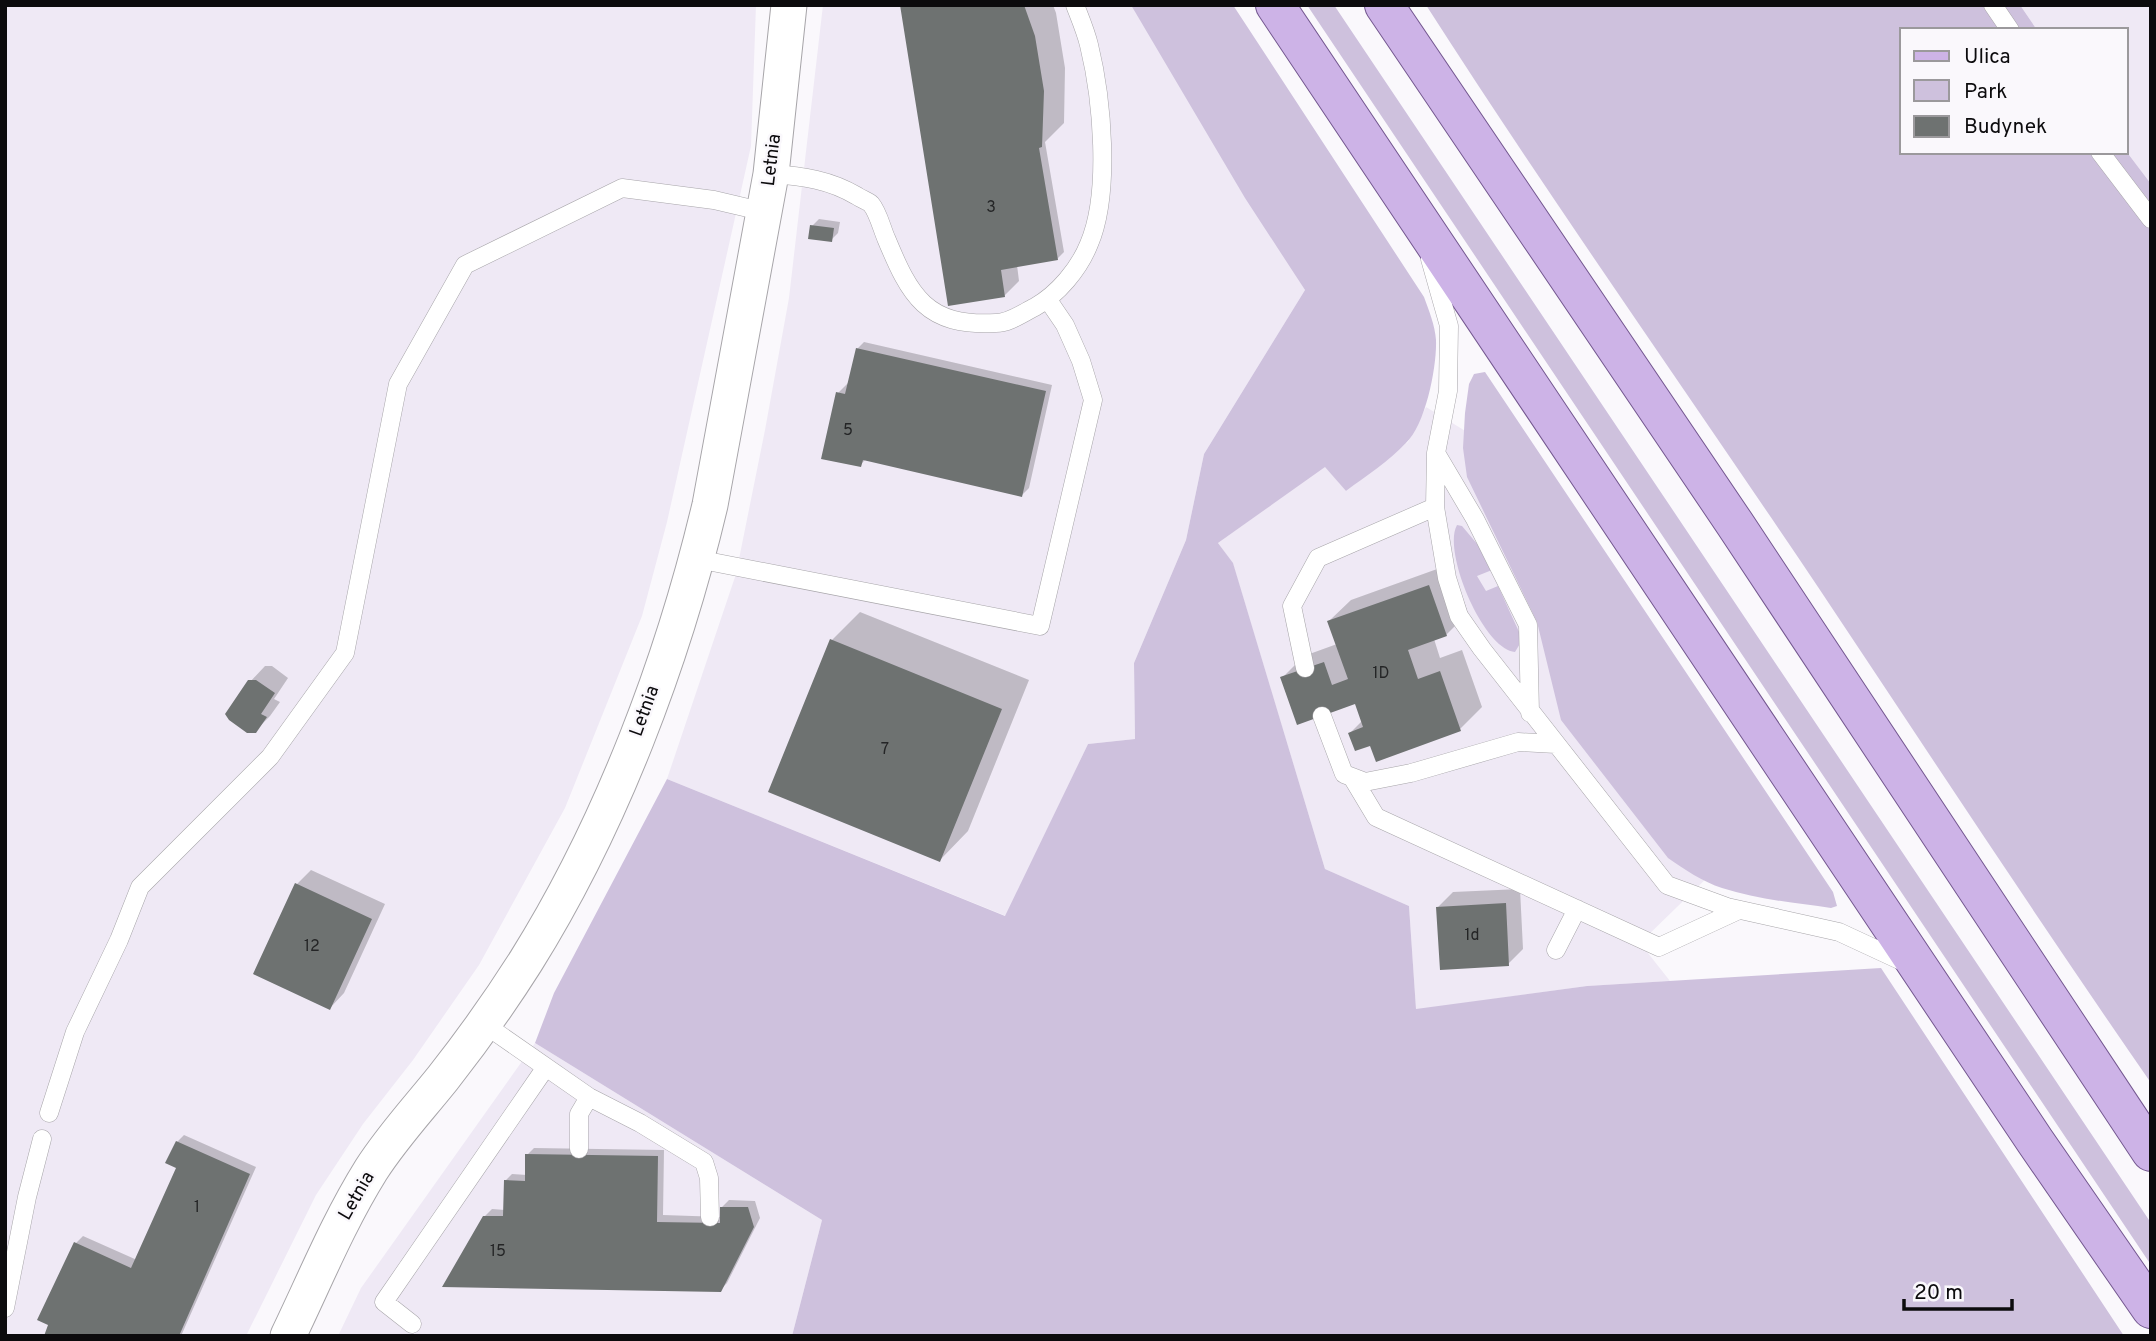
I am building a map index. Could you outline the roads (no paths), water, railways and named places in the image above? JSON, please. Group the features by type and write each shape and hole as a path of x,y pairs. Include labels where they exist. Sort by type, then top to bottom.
{"main road":[{"path":"1275,5 2035,1141 2151,1309"},
{"path":"1384,5 1719,501 2151,1152"}],"street":[{"name":"Letnia","path":"288,1336 336,1233 372,1169 484,1024 527,960 563,896 607,806 642,721 697,559 710,505 765,212 789,5"}],"lane":[{"path":"771,174 798,176 839,185 872,205 904,280 920,303 940,315 965,322 999,323 1048,300 1072,274 1089,245 1099,210 1102,158 1098,97 1089,43 1075,5"},
{"path":"1993,5 2009,28"},
{"path":"2102,154 2151,219"},
{"path":"49,1113 75,1032 119,940 140,887 270,757 345,653 398,384 465,265 622,188 714,200 765,212"},
{"path":"1419,222 1449,326 1448,391 1436,453 1435,507 1447,578 1459,616 1530,713 1667,885 1739,909 1839,932 1923,971"},
{"path":"697,559 1040,626 1093,400 1081,361 1065,325 1048,300"},
{"path":"1436,453 1475,519 1528,625 1530,713"},
{"path":"1305,668 1292,606 1318,558 1435,507"},
{"path":"1322,716 1345,774 1365,782 1411,773 1518,742 1556,744"},
{"path":"1352,777 1376,817 1659,947 1739,909"},
{"path":"1556,950 1577,909"},
{"path":"484,1024 589,1097 640,1123 704,1162 709,1178 710,1217"},
{"path":"412,1324 384,1302 546,1066"},
{"path":"579,1149 579,1114 589,1097"},
{"path":"5,1308 42,1139"}]}
